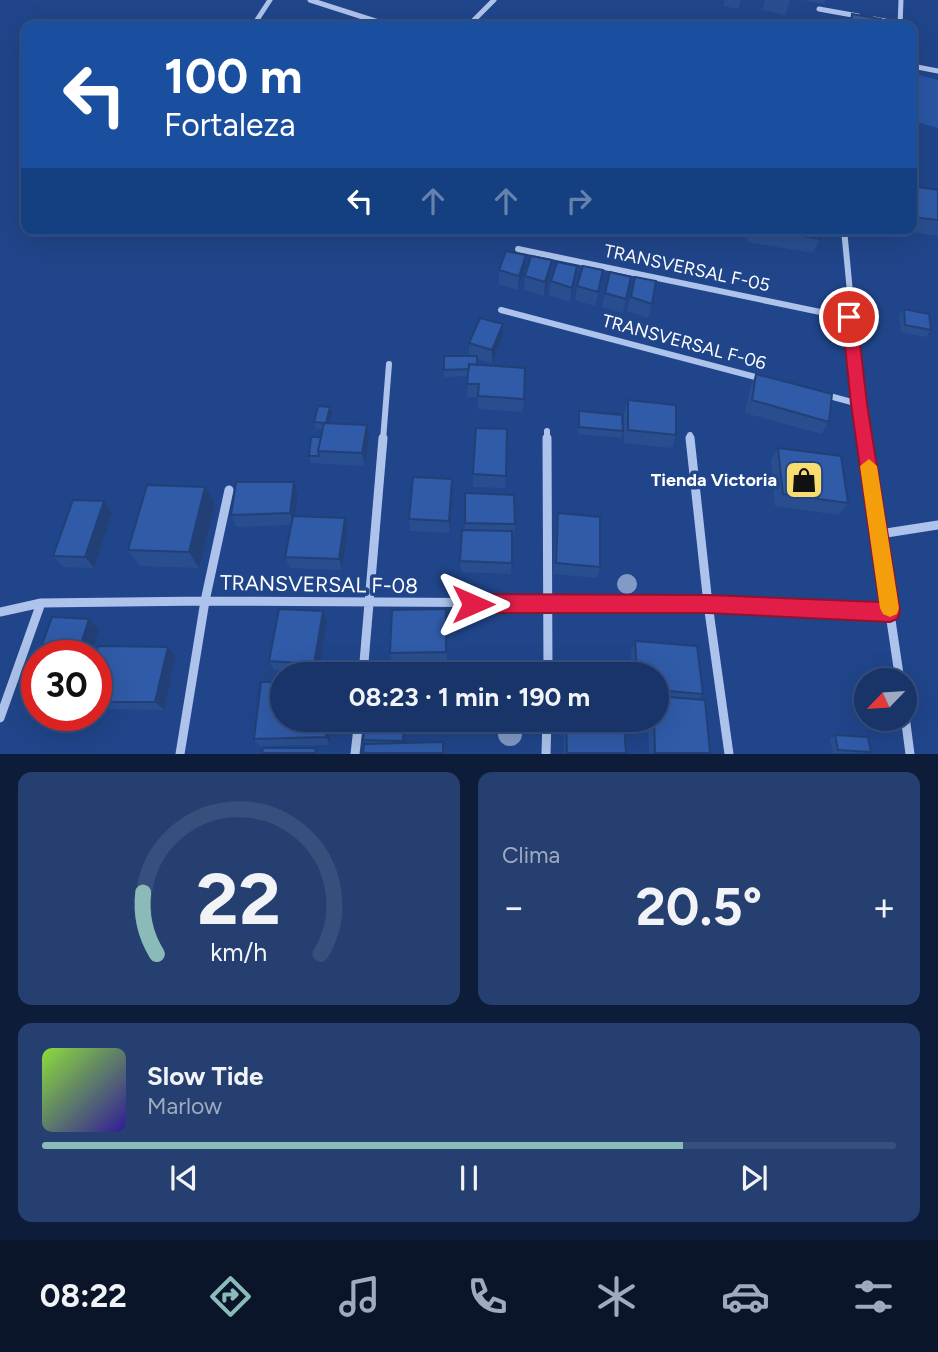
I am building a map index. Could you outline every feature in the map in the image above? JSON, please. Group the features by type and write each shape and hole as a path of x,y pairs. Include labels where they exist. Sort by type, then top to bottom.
{"street":[{"path":"256,21 270,0"},
{"path":"310,0 375,21"},
{"path":"473,21 494,0"},
{"path":"900,21 901,0"},
{"path":"819,9 880,21"},
{"path":"917,67 938,71"},
{"path":"844,235 849,317 859,404 898,668"},
{"name":"TRANSVERSAL F-05","path":"518,249 849,317"},
{"name":"TRANSVERSAL F-06","path":"501,310 766,380"},
{"path":"364,662 388,364"},
{"path":"819,393 859,404"},
{"path":"547,432 548,662"},
{"path":"690,435 708,604 729,754"},
{"path":"180,754 205,601 229,490"},
{"path":"880,534 938,525"},
{"name":"TRANSVERSAL F-08","path":"0,612 41,603 205,601 708,604 890,612"},
{"path":"0,718 41,603"},
{"path":"355,754 358,732"},
{"path":"546,754 547,732"},
{"path":"907,732 910,754"}],"shaded area":[{"path":"917,74 938,80 938,128 917,122"}],"building":[{"path":"852,14 881,19 881,21 851,21"},
{"path":"917,187 938,190 938,220 917,218"},
{"path":"797,235 820,235 820,239"},
{"path":"506,251 526,255 519,276 499,270"},
{"path":"531,256 552,260 545,282 525,276"},
{"path":"557,262 577,266 572,288 551,281"},
{"path":"583,266 603,270 598,292 577,286"},
{"path":"610,272 631,277 626,299 605,293"},
{"path":"635,277 656,281 652,304 631,297"},
{"path":"904,309 929,314 931,330 905,325"},
{"path":"480,318 503,324 492,350 469,343"},
{"path":"444,356 477,356 477,365 469,364 469,369 444,370"},
{"path":"469,364 525,368 524,399 478,396 479,384 467,384"},
{"path":"756,374 832,394 829,422 752,400"},
{"path":"628,400 676,405 676,435 628,430"},
{"path":"318,406 330,407 326,423 314,422"},
{"path":"579,411 622,415 623,431 579,427"},
{"path":"324,423 367,425 362,453 318,451"},
{"path":"476,428 507,429 506,476 473,474"},
{"path":"311,437 321,437 319,456 309,456"},
{"path":"778,448 841,456 848,503 783,494"},
{"path":"413,477 452,479 449,521 409,519"},
{"path":"236,482 294,482 290,513 231,515"},
{"path":"147,485 205,487 189,552 128,550"},
{"path":"465,493 514,495 515,524 465,523"},
{"path":"73,500 104,501 85,557 53,556"},
{"path":"558,513 600,517 600,567 556,563"},
{"path":"293,516 345,518 339,559 285,557"},
{"path":"462,530 512,531 512,563 460,561"},
{"path":"279,609 323,611 314,662 269,661"},
{"path":"446,609 446,652 390,653 392,610"},
{"path":"52,617 89,619 82,640 44,640"},
{"path":"635,641 697,646 703,694 669,691 669,662 636,662"},
{"path":"112,646 168,647 155,702 112,702"},
{"path":"261,682 270,682 270,732 326,732 326,737 254,739"},
{"path":"669,697 705,700 710,753 655,753 654,732 669,732"},
{"path":"364,732 403,732 403,741 363,740"},
{"path":"566,732 624,732 626,753 567,753"},
{"path":"835,735 868,737 871,752 838,750"},
{"path":"443,742 443,753 363,753 364,744"},
{"path":"263,748 316,748 315,753 262,753"}],"slow traffic":[{"path":"869,466 890,608"}],"place":[{"name":"Tienda Victoria","path":"804,480"}],"route":[{"path":"473,604 708,604 890,612 849,317"}]}
